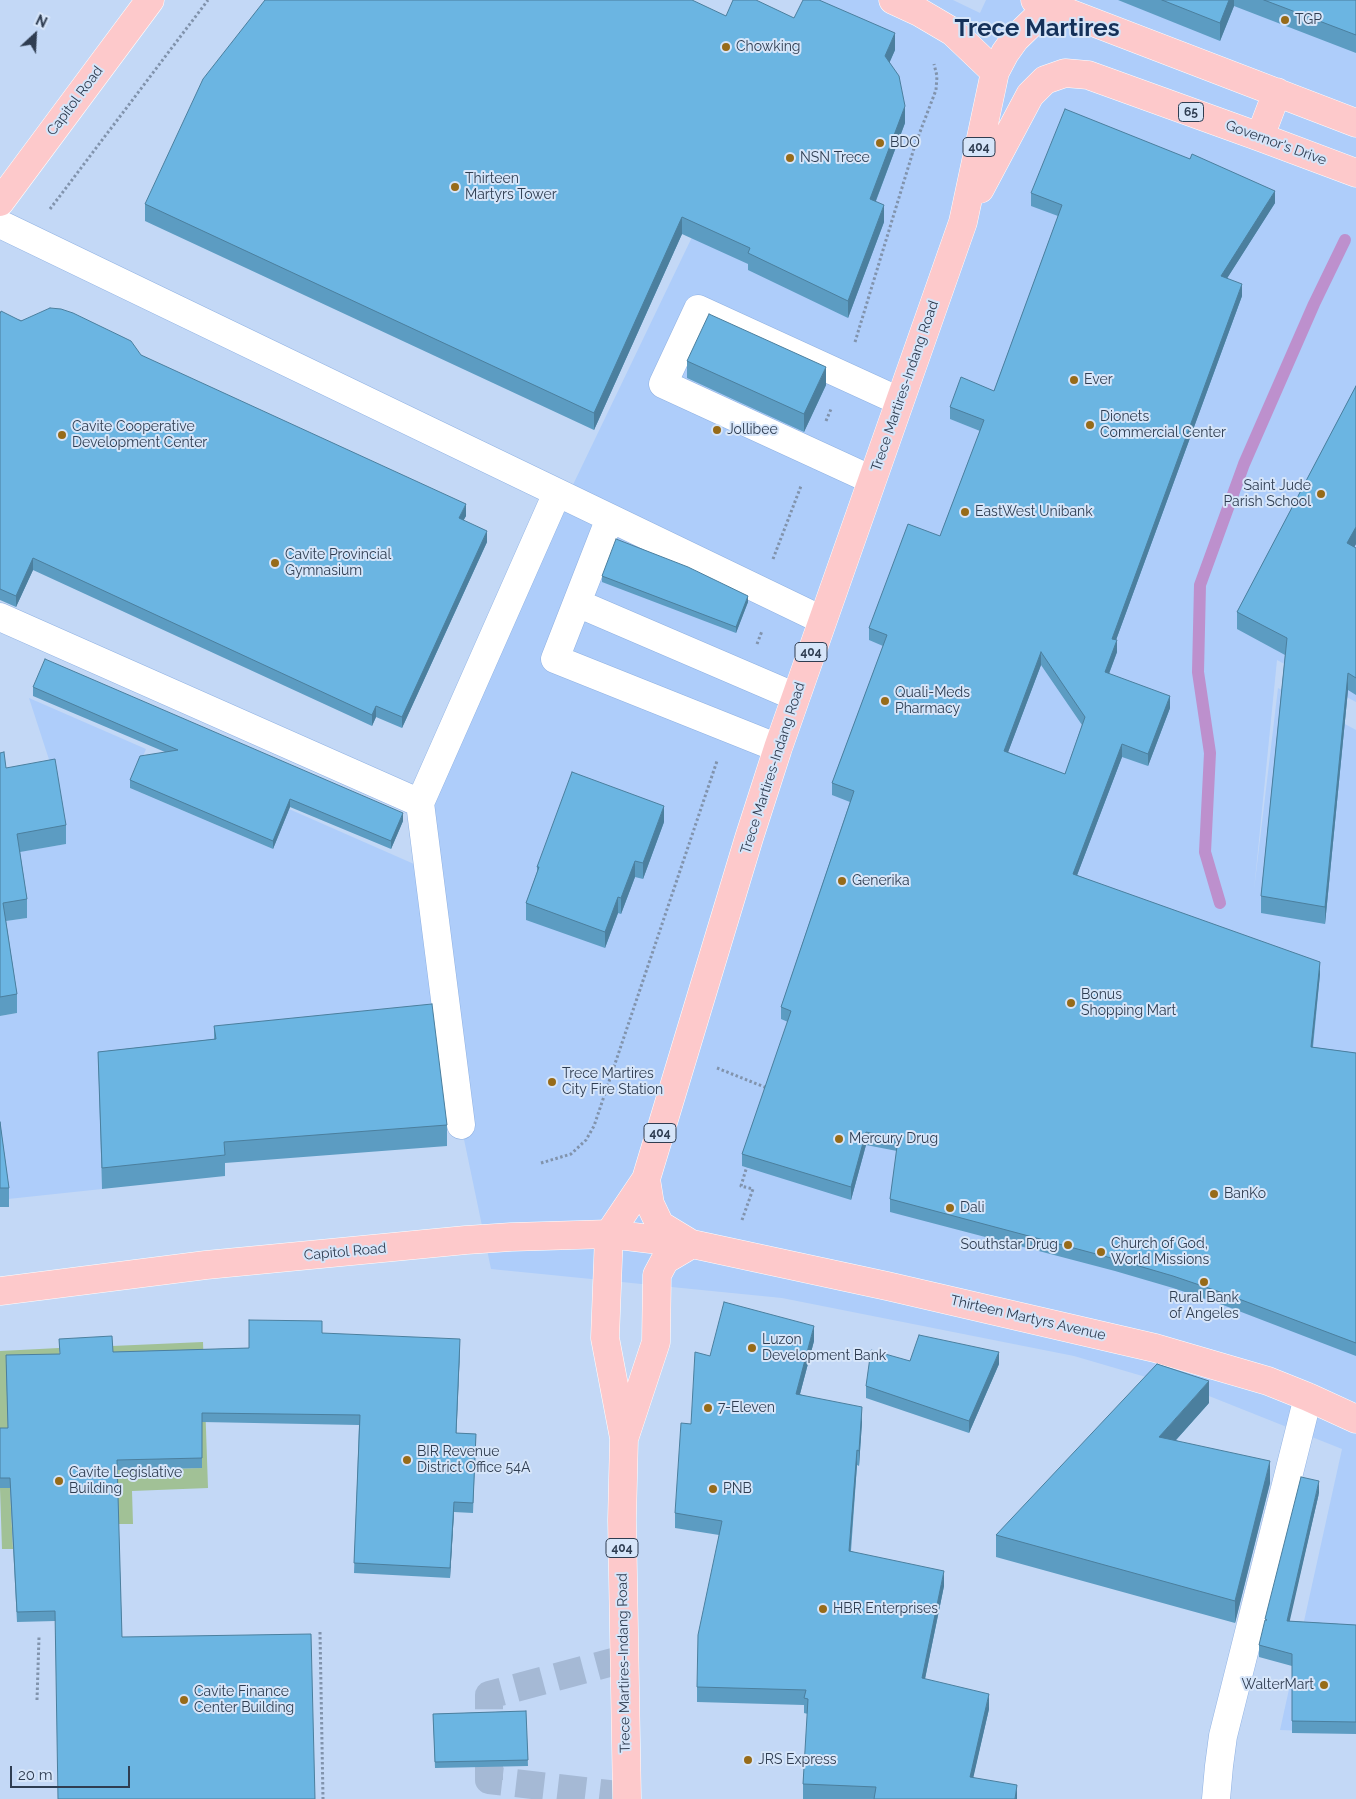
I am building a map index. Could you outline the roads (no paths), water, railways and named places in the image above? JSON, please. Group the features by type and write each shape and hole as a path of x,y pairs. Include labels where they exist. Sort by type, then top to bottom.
{"main road":[{"name":"Capitol Road","path":"0,202 150,0"},
{"path":"893,0 919,12 953,32 995,72"},
{"path":"1046,2 1356,123"},
{"name":"Trece Martires-Indang Road","path":"627,1799 622,1520 624,1438 605,1338 609,1234 646,1178 746,847 778,748 963,222 995,72 1015,39 1046,2"},
{"name":"Governor's Drive","path":"1030,95 1039,84 1051,77 1065,73 1080,73 1356,173"},
{"path":"1260,137 1277,92"},
{"name":"Trece Martires-Indang Road","path":"963,222 1030,95"},
{"name":"Trece Martires-Indang Road","path":"624,1438 656,1342 657,1275 665,1260 692,1244 660,1225 650,1204 646,1178"},
{"name":"Capitol Road","path":"0,1291 206,1265 511,1237 609,1234 692,1244"},
{"name":"Thirteen Martyrs Avenue","path":"692,1244 897,1288 1109,1337 1216,1365 1268,1381 1356,1419"}],"street":[{"path":"0,224 822,620"},
{"path":"872,480 663,384 698,308 899,401"},
{"path":"461,1125 420,803 557,492"},
{"path":"610,518 555,659 778,748"},
{"path":"577,603 796,697"},
{"path":"0,617 420,803"},
{"path":"1216,1799 1223,1736 1308,1397"}],"waterway":[{"path":"1220,903 1205,852 1210,753 1198,672 1200,585 1244,464 1314,304 1345,240"}],"tunnel":[{"path":"624,1659 489,1695 489,1780 627,1796"}],"place":[{"name":"TGP","path":"1285,20"},
{"name":"Chowking","path":"726,47"},
{"name":"BDO","path":"880,143"},
{"name":"NSN Trece","path":"790,158"},
{"name":"Thirteen Martyrs Tower","path":"455,187"},
{"name":"Ever","path":"1074,380"},
{"name":"Dionets Commercial Center","path":"1090,425"},
{"name":"Jollibee","path":"717,430"},
{"name":"Cavite Cooperative Development Center","path":"62,435"},
{"name":"Saint Jude Parish School","path":"1321,494"},
{"name":"EastWest Unibank","path":"965,512"},
{"name":"Cavite Provincial Gymnasium","path":"275,563"},
{"name":"Quali-Meds Pharmacy","path":"885,701"},
{"name":"Generika","path":"842,881"},
{"name":"Bonus Shopping Mart","path":"1071,1003"},
{"name":"Trece Martires City Fire Station","path":"552,1082"},
{"name":"Mercury Drug","path":"839,1139"},
{"name":"BanKo","path":"1214,1194"},
{"name":"Dali","path":"950,1208"},
{"name":"Southstar Drug","path":"1068,1245"},
{"name":"Church of God, World Missions","path":"1101,1252"},
{"name":"Rural Bank of Angeles","path":"1204,1282"},
{"name":"Luzon Development Bank","path":"752,1348"},
{"name":"7-Eleven","path":"708,1408"},
{"name":"BIR Revenue District Office 54A","path":"407,1460"},
{"name":"Cavite Legislative Building","path":"59,1481"},
{"name":"PNB","path":"713,1489"},
{"name":"HBR Enterprises","path":"823,1609"},
{"name":"WalterMart","path":"1324,1685"},
{"name":"Cavite Finance Center Building","path":"184,1700"},
{"name":"JRS Express","path":"748,1760"}],"district":[{"name":"Trece Martires","path":"1037,29"}]}
